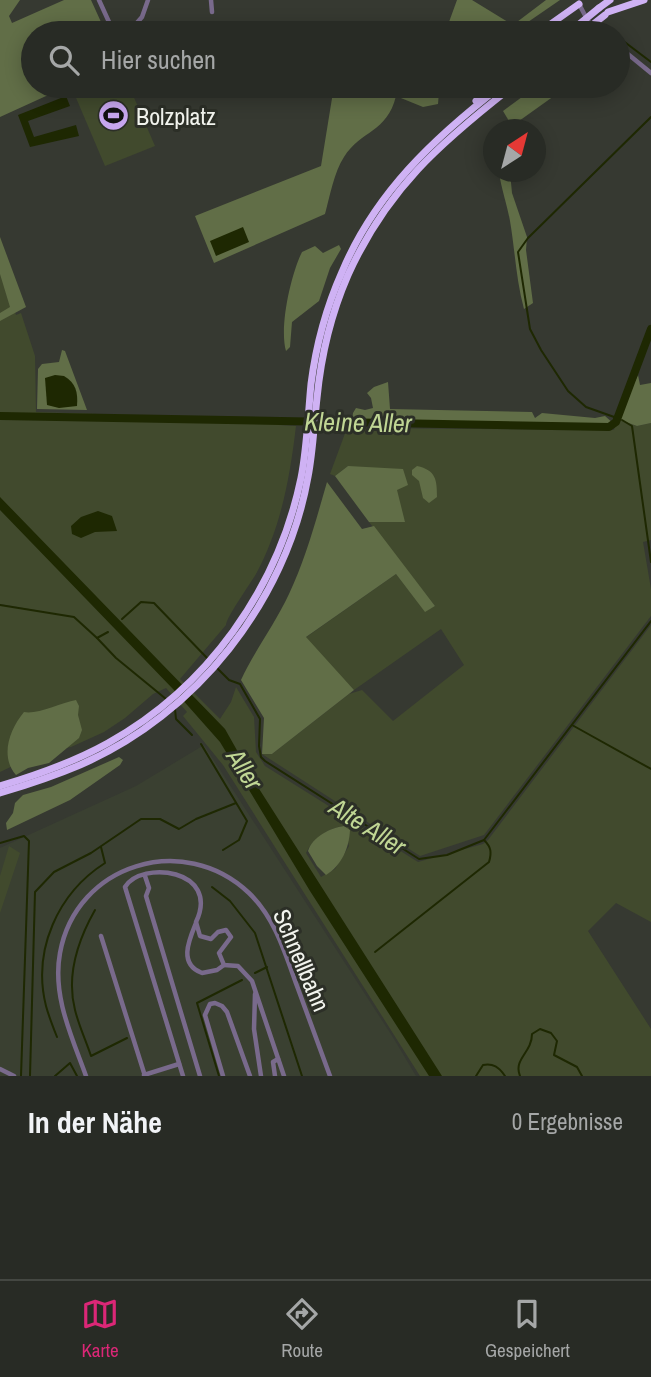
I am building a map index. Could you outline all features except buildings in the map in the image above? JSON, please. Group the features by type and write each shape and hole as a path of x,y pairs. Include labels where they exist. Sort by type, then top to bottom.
{"highway":[{"path":"604,12 610,0"},
{"path":"593,21 623,0"},
{"path":"604,12 644,0"},
{"path":"555,21 579,4"},
{"path":"0,793 82,765 139,732 206,666 242,625 271,569 287,529 309,444 314,365 323,326 341,273 379,205 405,170 479,98"},
{"path":"464,114 485,98"},
{"path":"313,398 339,298 357,256 377,220 432,153 498,98"},
{"path":"0,786 77,759 163,710"}],"street":[{"path":"99,0 109,21"},
{"path":"138,21 148,0"},
{"path":"211,0 212,12"},
{"path":"579,4 588,21"},
{"path":"630,56 651,73"},
{"name":"Schnellbahn","path":"86,1076 66,1020 59,989 60,954 64,937 85,900 105,882 136,866 171,860 215,870 236,882 260,906 277,933 330,1076"},
{"path":"183,1076 125,887 133,878 145,875 175,873 190,880 197,888 200,915 186,954 190,965 196,970 211,972 224,965 238,965 253,981 284,1076"},
{"path":"145,875 149,888 146,896 200,1076"},
{"path":"196,922 200,936"},
{"path":"191,937 211,939 218,932 226,930 231,937 219,953 224,965"},
{"path":"101,936 144,1075 179,1064"},
{"path":"256,990 254,1029 261,1076"},
{"path":"223,1076 205,1015 210,1004 215,1003 227,1012 250,1076"},
{"path":"275,1076 273,1062 278,1059"},
{"path":"0,1069 14,1076"}],"shaded area":[{"path":"0,0 20,0 9,16 12,23 64,0 91,0 101,21 21,21 21,98 42,98 0,117"},
{"path":"457,0 472,0 506,21 449,21"},
{"path":"546,0 560,0 529,21 518,21"},
{"name":"Bolzplatz","path":"76,98 134,98 155,146 105,166"},
{"path":"332,98 395,98 392,108 380,124 358,141 344,157 335,177 325,214 214,263 195,216 321,166"},
{"path":"401,98 438,98 438,104 423,107"},
{"path":"521,98 551,98 522,119 508,119 503,111"},
{"path":"511,182 527,237 526,250 533,303 524,309 510,221 501,184"},
{"path":"0,237 26,307 0,321 0,313 10,307 0,274"},
{"path":"339,245 341,249 330,268 319,301 292,322 290,347 286,351 284,328 287,301 302,252 315,246 323,253"},
{"path":"0,268 16,315 21,313 35,356 36,412 280,420 279,425 296,426 283,502 265,557 226,625 180,679 220,719 231,702 236,687 254,717 256,752 265,766 418,862 483,844 488,840 651,625 651,922 616,903 588,931 651,1029 651,1076 420,1076 223,765 183,716 187,712 166,688 153,694 104,732 71,747 38,754 0,772 0,605 41,611 0,604","holes":["344,826 349,846 335,869 321,877 306,853 322,835"]},
{"path":"62,350 65,351 87,410 37,409 38,369 42,364 59,362"},
{"path":"638,375 640,385 651,383 651,423 637,426 617,419"},
{"path":"388,382 390,409 532,412 535,418 542,413 595,418 605,416 614,424 352,421 356,408 373,408 367,393"},
{"path":"617,419 637,426 651,423 651,540 643,542 651,589 651,616 484,835 420,856 262,754 272,754 349,694 362,690 393,721 464,665 441,629 354,690 305,638 396,574 425,611 435,606 369,522 405,521 348,466 335,476 330,474 347,428 614,430"},
{"path":"348,466 403,469 408,485 397,490 405,522 369,522 335,476"},
{"path":"417,466 432,473 436,481 437,497 429,503 423,498 419,481 412,475 412,470"},
{"path":"327,482 362,529 374,526 435,606 425,612 396,574 306,637 354,690 272,754 262,754 264,718 241,680 295,580"},
{"path":"76,700 82,730 79,738 49,763 28,768 16,775 8,760 8,744 14,727 24,712"},
{"path":"204,745 416,1076 0,1076 0,848 136,786"},
{"path":"119,757 123,760 120,765 70,800 7,830 6,823 13,813 15,803 23,795 51,787"},
{"path":"344,826 350,830 346,850 336,866 326,875 308,851 313,841 322,834"},
{"path":"9,846 20,853 0,913 0,876"}],"water":[{"path":"67,98 70,106 28,121 34,137 76,125 79,136 30,147 18,115"},
{"path":"243,227 249,242 216,256 210,241"},
{"path":"64,376 74,385 77,406 59,408 47,405 45,378"},
{"name":"Aller","path":"0,497 225,729 256,784 442,1076 429,1076 310,891 220,742 173,689 0,510"},
{"path":"98,511 112,516 117,531 95,532 81,538 72,534 71,526 81,517"}],"waterway":[{"path":"630,46 651,62"},
{"path":"617,418 586,407 568,391 541,350 530,329 518,252 528,238 651,117"},
{"name":"Kleine Aller","path":"0,416 609,427 616,422 651,329"},
{"name":"Alte Aller","path":"622,420 632,426 651,562"},
{"name":"Alte Aller","path":"122,619 141,602 154,603 208,659"},
{"name":"Alte Aller","path":"0,605 74,617 97,638 108,632"},
{"name":"Alte Aller","path":"217,668 229,680 240,684 260,719 259,746 261,757 265,761 419,859 447,855 484,840 651,621"},
{"path":"97,638 116,658 166,699"},
{"path":"175,709 176,719 192,735"},
{"path":"572,725 651,769"},
{"name":"Aller","path":"201,744 247,821 239,840 223,850"},
{"name":"Aller","path":"30,1076 35,892 54,872 91,853 141,819 160,819 179,829 236,803"},
{"path":"0,843 24,836 29,841 21,1076"},
{"path":"375,952 489,862 490,850 484,840"},
{"path":"57,1037 46,1006 43,985 46,944 62,907 74,890 88,875 105,863 101,847"},
{"path":"212,887 230,901 255,933 302,1076"},
{"path":"95,910 83,933 75,958 72,984 75,1010 91,1056 127,1038"},
{"path":"255,973 267,967"},
{"path":"219,1076 197,1003 242,980"},
{"path":"520,1076 519,1065 532,1034 540,1029 551,1033 557,1041 554,1055 577,1067 582,1076"},
{"path":"55,1076 70,1063 77,1076"},
{"path":"476,1076 483,1065 496,1066 505,1076"}],"place":[{"name":"Bolzplatz","path":"113,116"}]}
